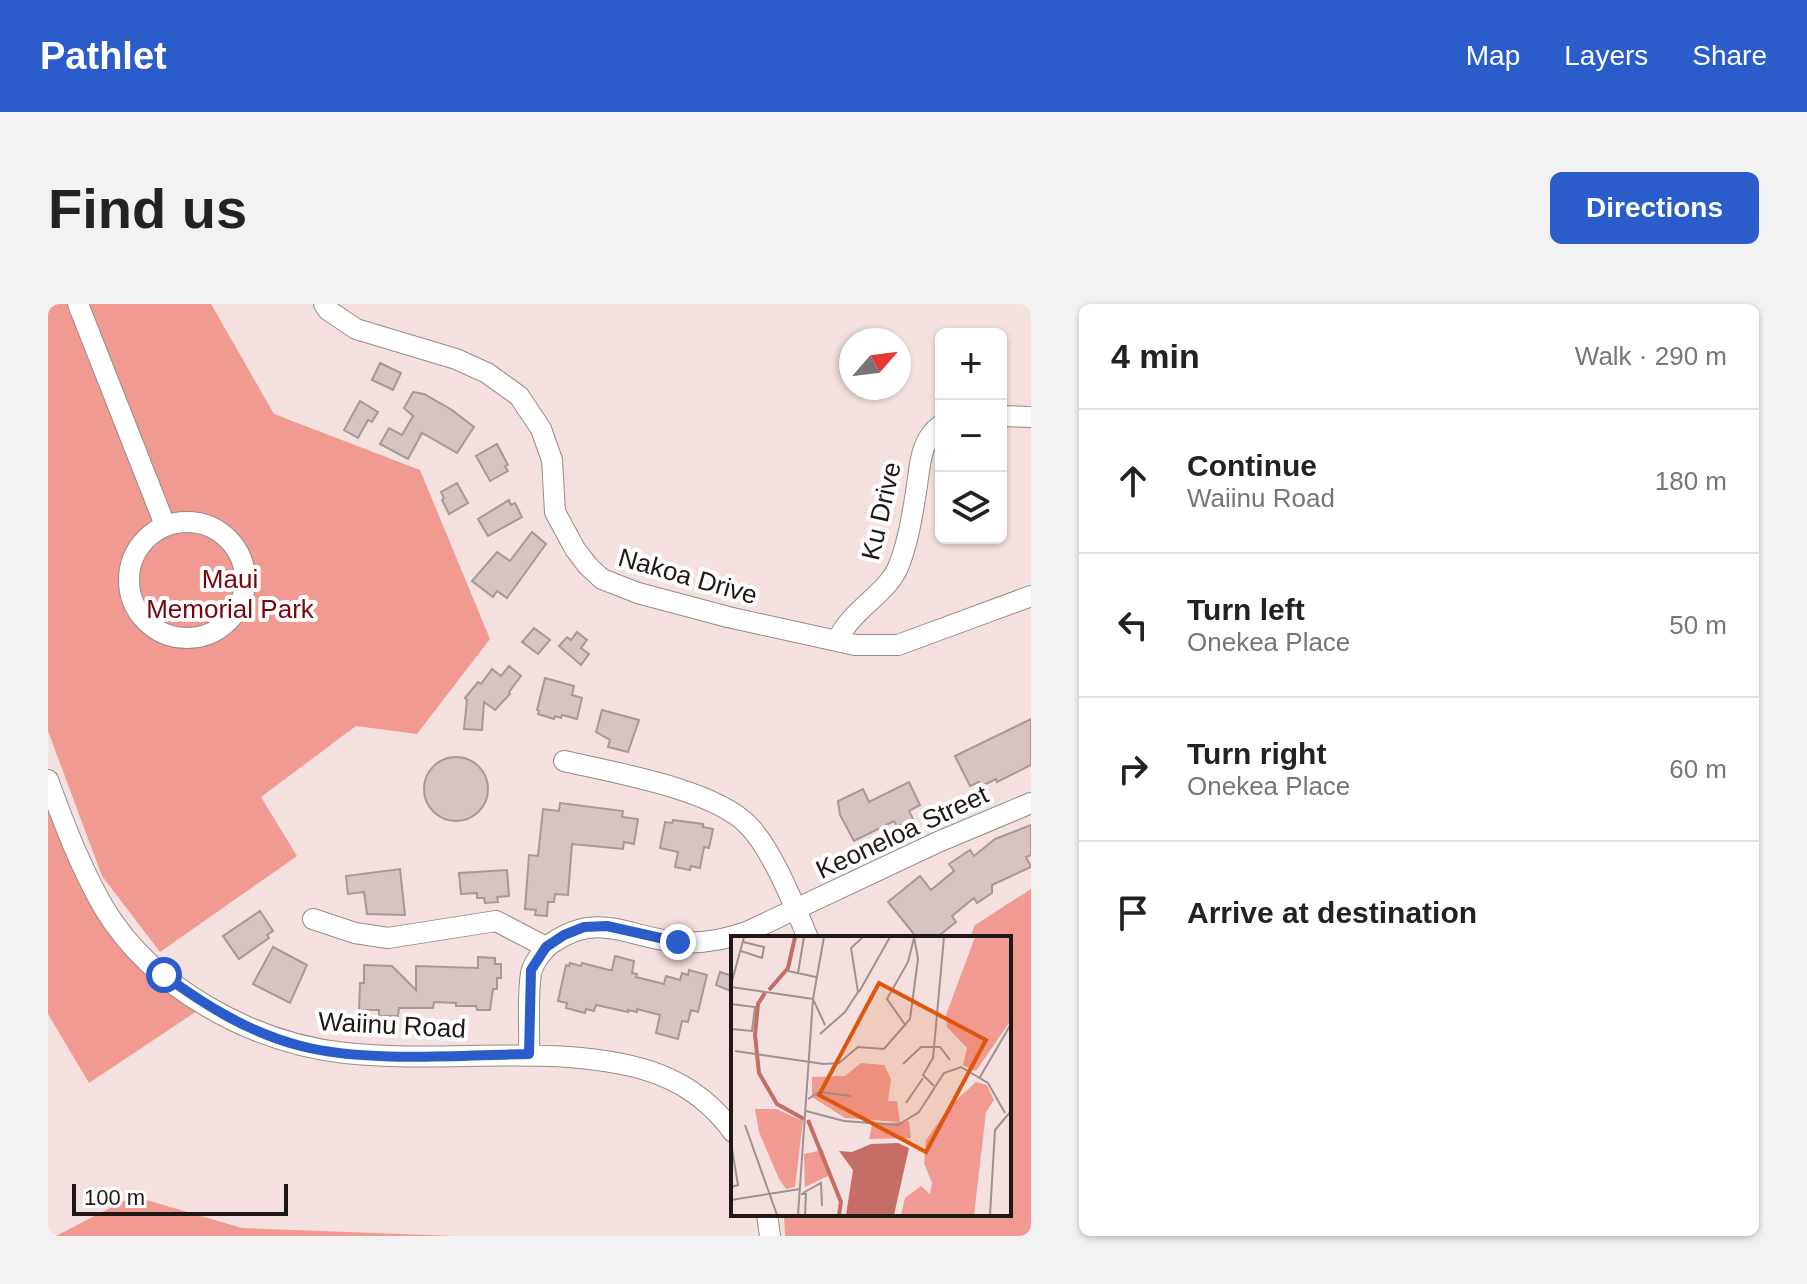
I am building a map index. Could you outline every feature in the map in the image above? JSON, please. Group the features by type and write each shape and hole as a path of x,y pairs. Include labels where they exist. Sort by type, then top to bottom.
{"street":[{"path":"78,304 165,525"},
{"name":"Nakoa Drive","path":"324,304 356,329 456,359 487,373 519,396 541,429 552,460 555,512 575,549 602,579 653,597 855,645 898,645 1031,596"},
{"path":"1007,416 1031,417"},
{"name":"Ku Drive","path":"837,641 851,617 875,597 895,574 917,490 920,458 935,431"},
{"path":"188,521 210,526 229,539 242,558 246,581 241,603 228,622 209,635 186,639 164,634 145,621 132,602 128,579 133,557 146,538 165,525 188,521"},
{"path":"564,761 667,785 727,809 748,825 773,862 807,936"},
{"name":"Waiinu Road","path":"48,780 66,830 105,909 135,948 200,1002 239,1024 300,1046 346,1053 529,1054 605,1060 654,1071 681,1083 707,1103 731,1130"},
{"name":"Keoneloa Street","path":"733,936 1031,803"},
{"path":"313,919 355,933 388,938 496,921 546,947 531,970 529,1054"},
{"name":"Keoneloa Street","path":"546,947 584,927 607,926 678,942 718,942 731,937"},
{"path":"767,1216 770,1236"}],"green space":[{"name":"Maui Memorial Park","path":"48,304 211,304 274,414 420,470 490,639 417,734 356,726 261,797 297,856 160,952 102,876 48,731"},
{"path":"48,803 73,869 197,1011 89,1083 48,1014"},
{"path":"1031,889 1031,1236 785,1236 784,1216 1011,1216 1011,936 971,936 975,925"},
{"path":"133,1196 242,1228 455,1236 56,1236"}],"building":[{"path":"380,363 401,373 393,390 372,380"},
{"path":"413,392 424,394 452,410 474,427 457,453 422,433 408,459 380,444 389,428 402,435 413,416 404,408"},
{"path":"360,401 378,412 372,422 368,420 358,438 344,430"},
{"path":"497,444 508,471 490,481 476,456"},
{"path":"457,483 468,503 449,514 441,492"},
{"path":"509,500 511,505 515,503 522,517 488,536 478,519"},
{"path":"532,532 546,544 507,598 497,591 493,597 472,581 497,552 510,561"},
{"path":"534,628 550,640 538,654 522,642"},
{"path":"577,632 587,640 581,648 589,654 581,665 559,646 567,637 571,640"},
{"path":"509,666 521,676 510,694 495,710 484,702 482,730 464,729 465,698 492,669 501,676"},
{"path":"545,678 574,686 572,695 582,698 577,719 562,715 554,719 538,714"},
{"path":"602,710 639,720 628,752 608,747 610,740 596,732"},
{"path":"1031,719 1031,765 997,782 996,779 982,786 979,782 970,786 955,756"},
{"path":"450,757 462,757 479,766 486,777 486,801 479,812 462,821 450,821 438,816 429,807 424,795 424,783 429,771 438,762"},
{"path":"909,782 920,805 909,811 913,819 897,827 894,821 854,841 840,815 838,801 863,789 869,802"},
{"path":"560,803 623,811 622,817 638,819 634,844 624,842 623,849 572,844 568,895 555,894 554,902 548,902 547,916 535,915 536,910 525,909 529,855 538,856 543,809 559,811"},
{"path":"673,820 703,824 703,827 713,829 709,848 704,847 700,868 675,867 678,852 660,848 665,822 672,823"},
{"path":"1031,825 1031,855 1026,857 1031,867 992,885 992,893 977,903 974,898 952,916 956,922 938,936 915,936 888,902 920,876 931,890 954,871 949,864 970,850 974,856 995,839"},
{"path":"400,869 405,915 367,914 364,892 348,894 346,876"},
{"path":"507,870 509,896 497,897 498,902 485,903 484,898 477,898 477,893 461,894 459,873"},
{"path":"260,911 273,931 267,935 269,938 239,959 223,936"},
{"path":"273,947 307,965 290,1003 253,984"},
{"path":"615,956 634,961 632,973 637,974 636,977 664,984 666,976 680,980 682,973 688,975 689,970 707,975 698,1012 691,1010 688,1022 682,1021 678,1039 656,1033 660,1015 596,1005 594,1011 586,1009 585,1013 566,1008 567,1003 558,1001 566,965 581,966 582,963 612,970"},
{"path":"478,957 495,958 495,964 501,964 501,978 497,978 497,989 493,989 490,1010 434,1002 433,1008 399,1008 398,1016 379,1016 379,1010 359,1010 364,965 392,966 416,990 416,966 478,968"},
{"path":"720,972 731,975 731,991 716,985"}],"route":[{"path":"164,975 200,1002 239,1024 300,1046 346,1053 529,1054 531,970 546,947 584,927 607,926 640,936 678,942"}]}
